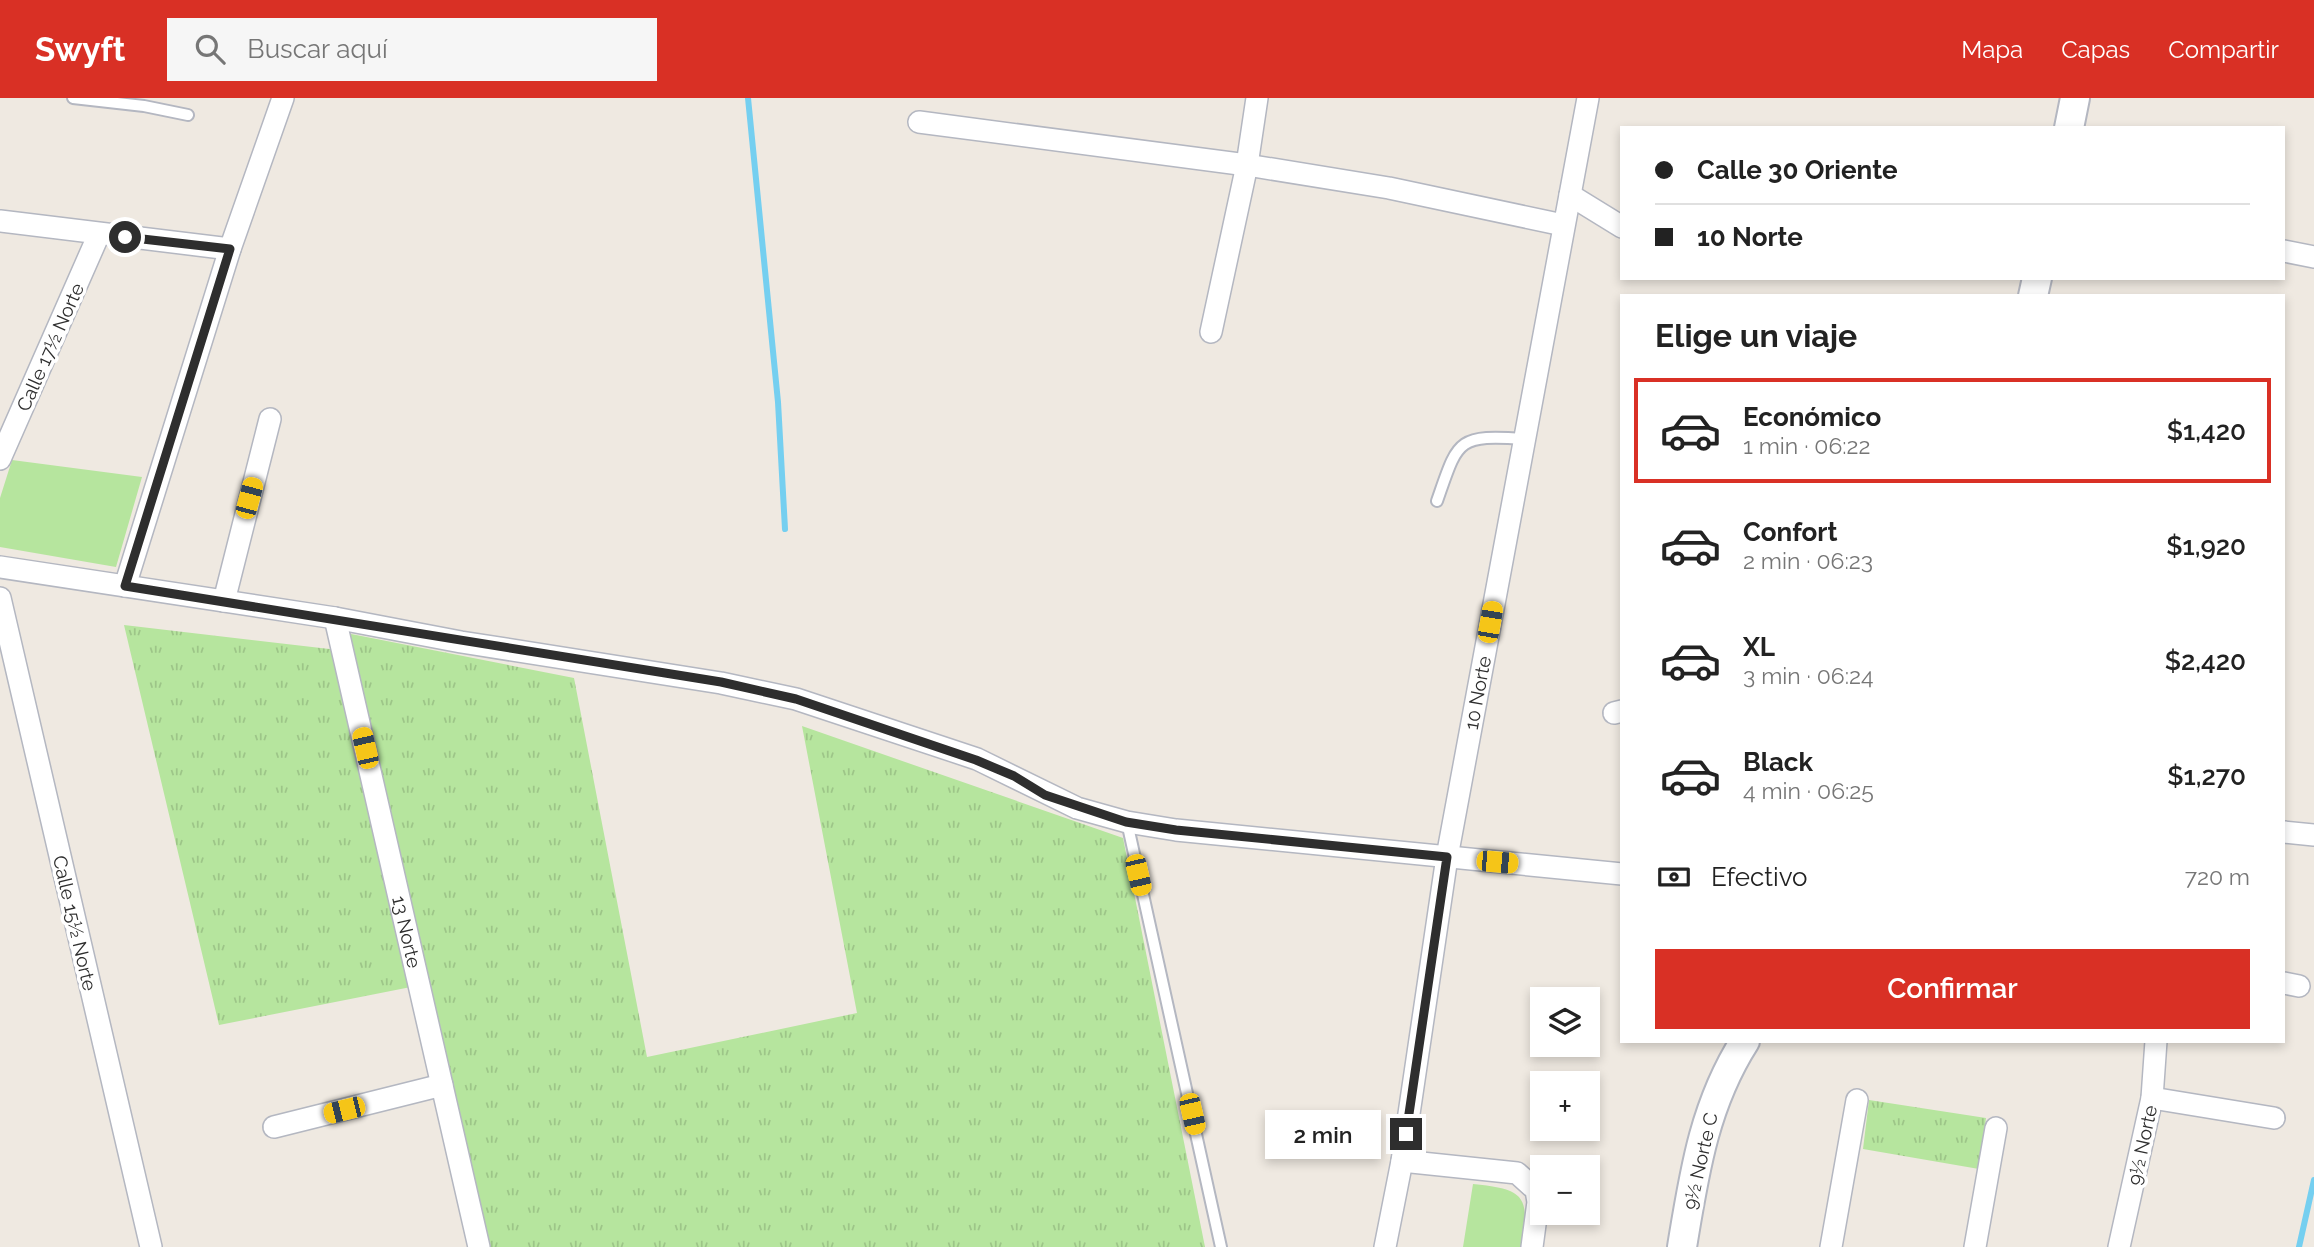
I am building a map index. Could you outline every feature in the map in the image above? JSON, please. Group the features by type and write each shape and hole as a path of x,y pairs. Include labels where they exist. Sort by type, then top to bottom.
{"street":[{"path":"125,586 230,249 283,98"},
{"path":"1210,332 1247,165 1257,98"},
{"name":"10 Norte","path":"1385,1247 1402,1161 1447,857 1588,98"},
{"path":"2068,126 2075,98"},
{"path":"919,122 1247,165 1389,188 1563,225"},
{"path":"1570,195 1620,226"},
{"path":"0,221 230,249"},
{"name":"Calle 17½ Norte","path":"0,459 99,234"},
{"path":"2285,251 2314,257"},
{"path":"224,601 270,419"},
{"path":"0,567 335,618 461,642 721,682 796,699 976,760 1014,776 1045,795 1126,822 1176,830 1620,874"},
{"name":"Calle 15½ Norte","path":"0,598 151,1247"},
{"name":"13 Norte","path":"335,618 479,1247"},
{"path":"2285,832 2314,835"},
{"name":"9½ Norte C","path":"1682,1247 1702,1135 1721,1084 1744,1043"},
{"name":"9½ Norte","path":"2119,1247 2152,1098 2150,1043"},
{"path":"274,1126 442,1085"},
{"path":"2152,1098 2274,1118"},
{"path":"1832,1247 1857,1100"},
{"path":"1975,1247 1996,1128"},
{"path":"1402,1161 1517,1173 1536,1190 1538,1202 1532,1247"}],"lane":[{"path":"72,98 113,100 188,115"},
{"path":"1437,500 1455,451 1465,443 1478,438 1524,439"},
{"path":"1126,822 1221,1247"}],"green space":[{"path":"12,460 142,477 116,567 0,547 0,498"},
{"path":"124,625 338,650 421,985 219,1025"},
{"path":"346,633 574,678 647,1057 857,1013 802,726 1123,838 1205,1247 489,1247"},
{"path":"1869,1100 1986,1118 1979,1169 1863,1149"},
{"path":"1473,1184 1504,1189 1520,1198 1525,1216 1522,1247 1463,1247"}],"waterway":[{"path":"748,98 778,402 785,529"},
{"path":"2299,1247 2314,1180"}],"route":[{"path":"125,237 230,249 125,586 721,682 796,699 976,760 1014,776 1045,795 1077,808 1126,822 1176,830 1447,857 1406,1134"}]}
